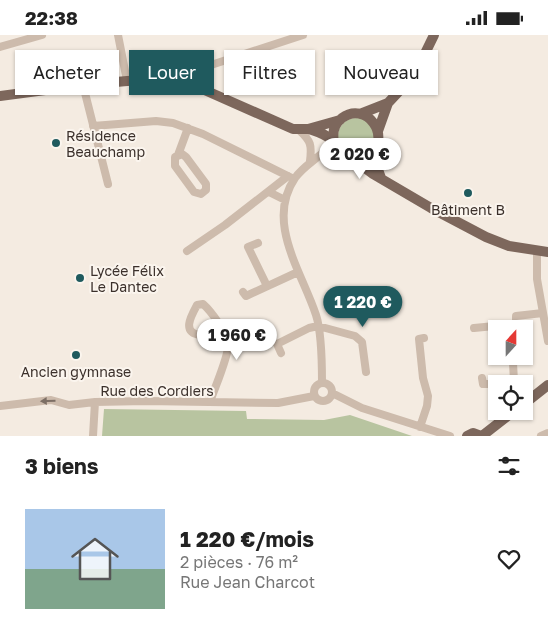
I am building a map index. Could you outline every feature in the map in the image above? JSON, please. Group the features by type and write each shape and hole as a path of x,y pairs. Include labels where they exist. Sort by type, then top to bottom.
{"main road":[{"path":"378,131 388,103 415,74 434,35"},
{"path":"119,82 127,81"},
{"path":"0,96 15,94"},
{"path":"214,94 284,126 323,133 334,142 340,153 486,237 509,246 548,252"},
{"path":"304,129 351,114 360,114 388,103"},
{"path":"353,159 366,157 372,153 379,137 372,119 360,114"},
{"path":"334,142 334,130 340,119"},
{"path":"372,153 381,178"},
{"path":"533,395 548,385"},
{"path":"467,436 473,433 482,436 502,420"}],"street":[{"path":"0,47 5,44 42,35"},
{"path":"118,35 127,81"},
{"path":"214,64 303,35"},
{"path":"85,95 108,184"},
{"path":"93,126 156,121 172,123 188,128 292,177"},
{"path":"178,155 182,154 186,157 206,184 206,190 201,194 194,192 175,166 174,159 178,155 188,128"},
{"path":"304,129 311,146 310,161"},
{"path":"187,251 268,192 292,177 310,161 321,155 334,142"},
{"path":"321,155 340,153"},
{"path":"292,177 284,206 285,231 298,272 316,316 322,383"},
{"path":"268,192 285,200"},
{"path":"258,243 248,247 267,286"},
{"path":"537,251 542,313 548,341"},
{"path":"243,292 246,296 298,272"},
{"path":"516,320 516,316 542,313"},
{"path":"210,402 229,347 228,341 218,323"},
{"path":"282,353 277,344 309,328 318,326 355,336 362,342 366,372"},
{"path":"474,328 488,327"},
{"path":"420,427 427,406 428,396 423,378 419,339 424,338"},
{"path":"482,378 483,384 488,384"},
{"path":"322,383 330,386 332,393 328,400 322,401 314,396 315,387 322,383"},
{"path":"332,393 362,407 450,436"},
{"name":"Rue des Cordiers","path":"0,407 51,400 69,405 95,402 146,401 278,403 314,396"},
{"path":"93,436 95,402"},
{"path":"542,436 548,433"}],"green space":[{"path":"356,118 363,119 369,123 373,129 373,143 369,149 363,153 356,154 349,153 343,149 339,143 338,136 339,129 343,123 349,119"},
{"path":"104,409 246,411 247,419 324,420 350,415 412,436 102,436"}],"place":[{"name":"Résidence Beauchamp","path":"56,143"},
{"name":"Bâtiment B","path":"468,193"},
{"name":"Lycée Félix Le Dantec","path":"80,278"},
{"name":"Ancien gymnase","path":"76,355"}]}
